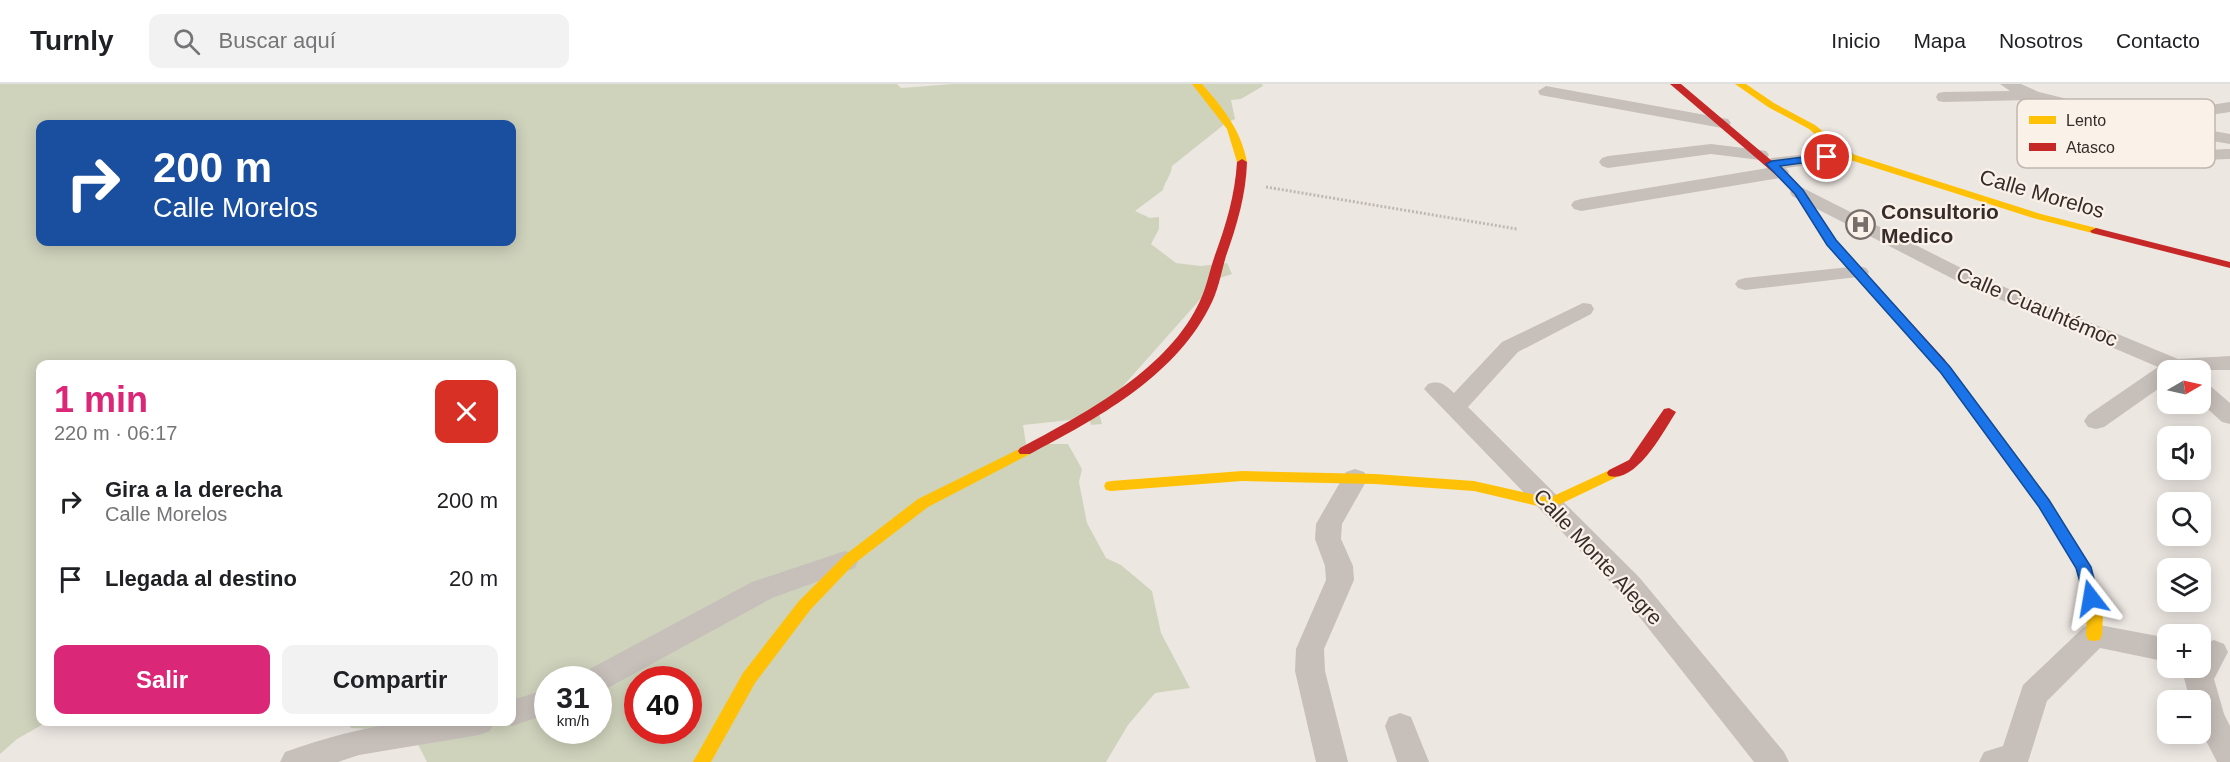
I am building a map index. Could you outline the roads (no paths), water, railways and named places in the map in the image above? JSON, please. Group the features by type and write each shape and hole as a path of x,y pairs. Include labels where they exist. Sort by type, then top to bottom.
{"street":[{"path":"702,762 749,678 805,605 850,559 923,502 1075,425 1151,373 1200,314 1234,220 1241,183 1240,145 1231,125 1197,84"},
{"path":"1675,84 1771,164 1799,192 1831,242 1946,370 2044,503 2083,567 2095,614 2094,635 2067,664 2034,693 2010,760"},
{"name":"Calle Morelos","path":"1740,84 1812,128 1845,155 2037,216 2104,235 2230,265"},
{"path":"2008,84 2032,96 2045,99"},
{"path":"1546,91 1722,123"},
{"path":"1944,97 2032,96"},
{"path":"2215,109 2230,107"},
{"path":"2215,139 2229,150"},
{"path":"1608,162 1712,149 1771,164"},
{"name":"Calle Morelos","path":"1771,164 1845,155"},
{"path":"1581,205 1771,164"},
{"name":"Calle Cuauhtémoc","path":"1799,192 1966,278 2157,362"},
{"path":"1745,284 1858,272"},
{"name":"Calle Monte Alegre","path":"1583,309 1510,347 1445,399 1629,584 1773,762"},
{"path":"2211,365 2230,363"},
{"path":"2096,421 2157,380"},
{"path":"2211,399 2230,416"},
{"path":"1111,486 1242,476 1355,478 1474,486 1550,504 1634,463 1669,412"},
{"path":"1332,762 1310,671 1310,649 1340,580 1339,566 1328,539 1329,524 1355,478"},
{"path":"612,671 762,590 850,559"},
{"path":"2094,635 2157,648"},
{"path":"2215,649 2199,678 2209,715 2230,757"},
{"path":"516,712 534,706"},
{"path":"296,762 359,741 453,726"},
{"path":"1400,726 1413,762"}],"place":[{"name":"Consultorio Medico","path":"1860,224"}]}
